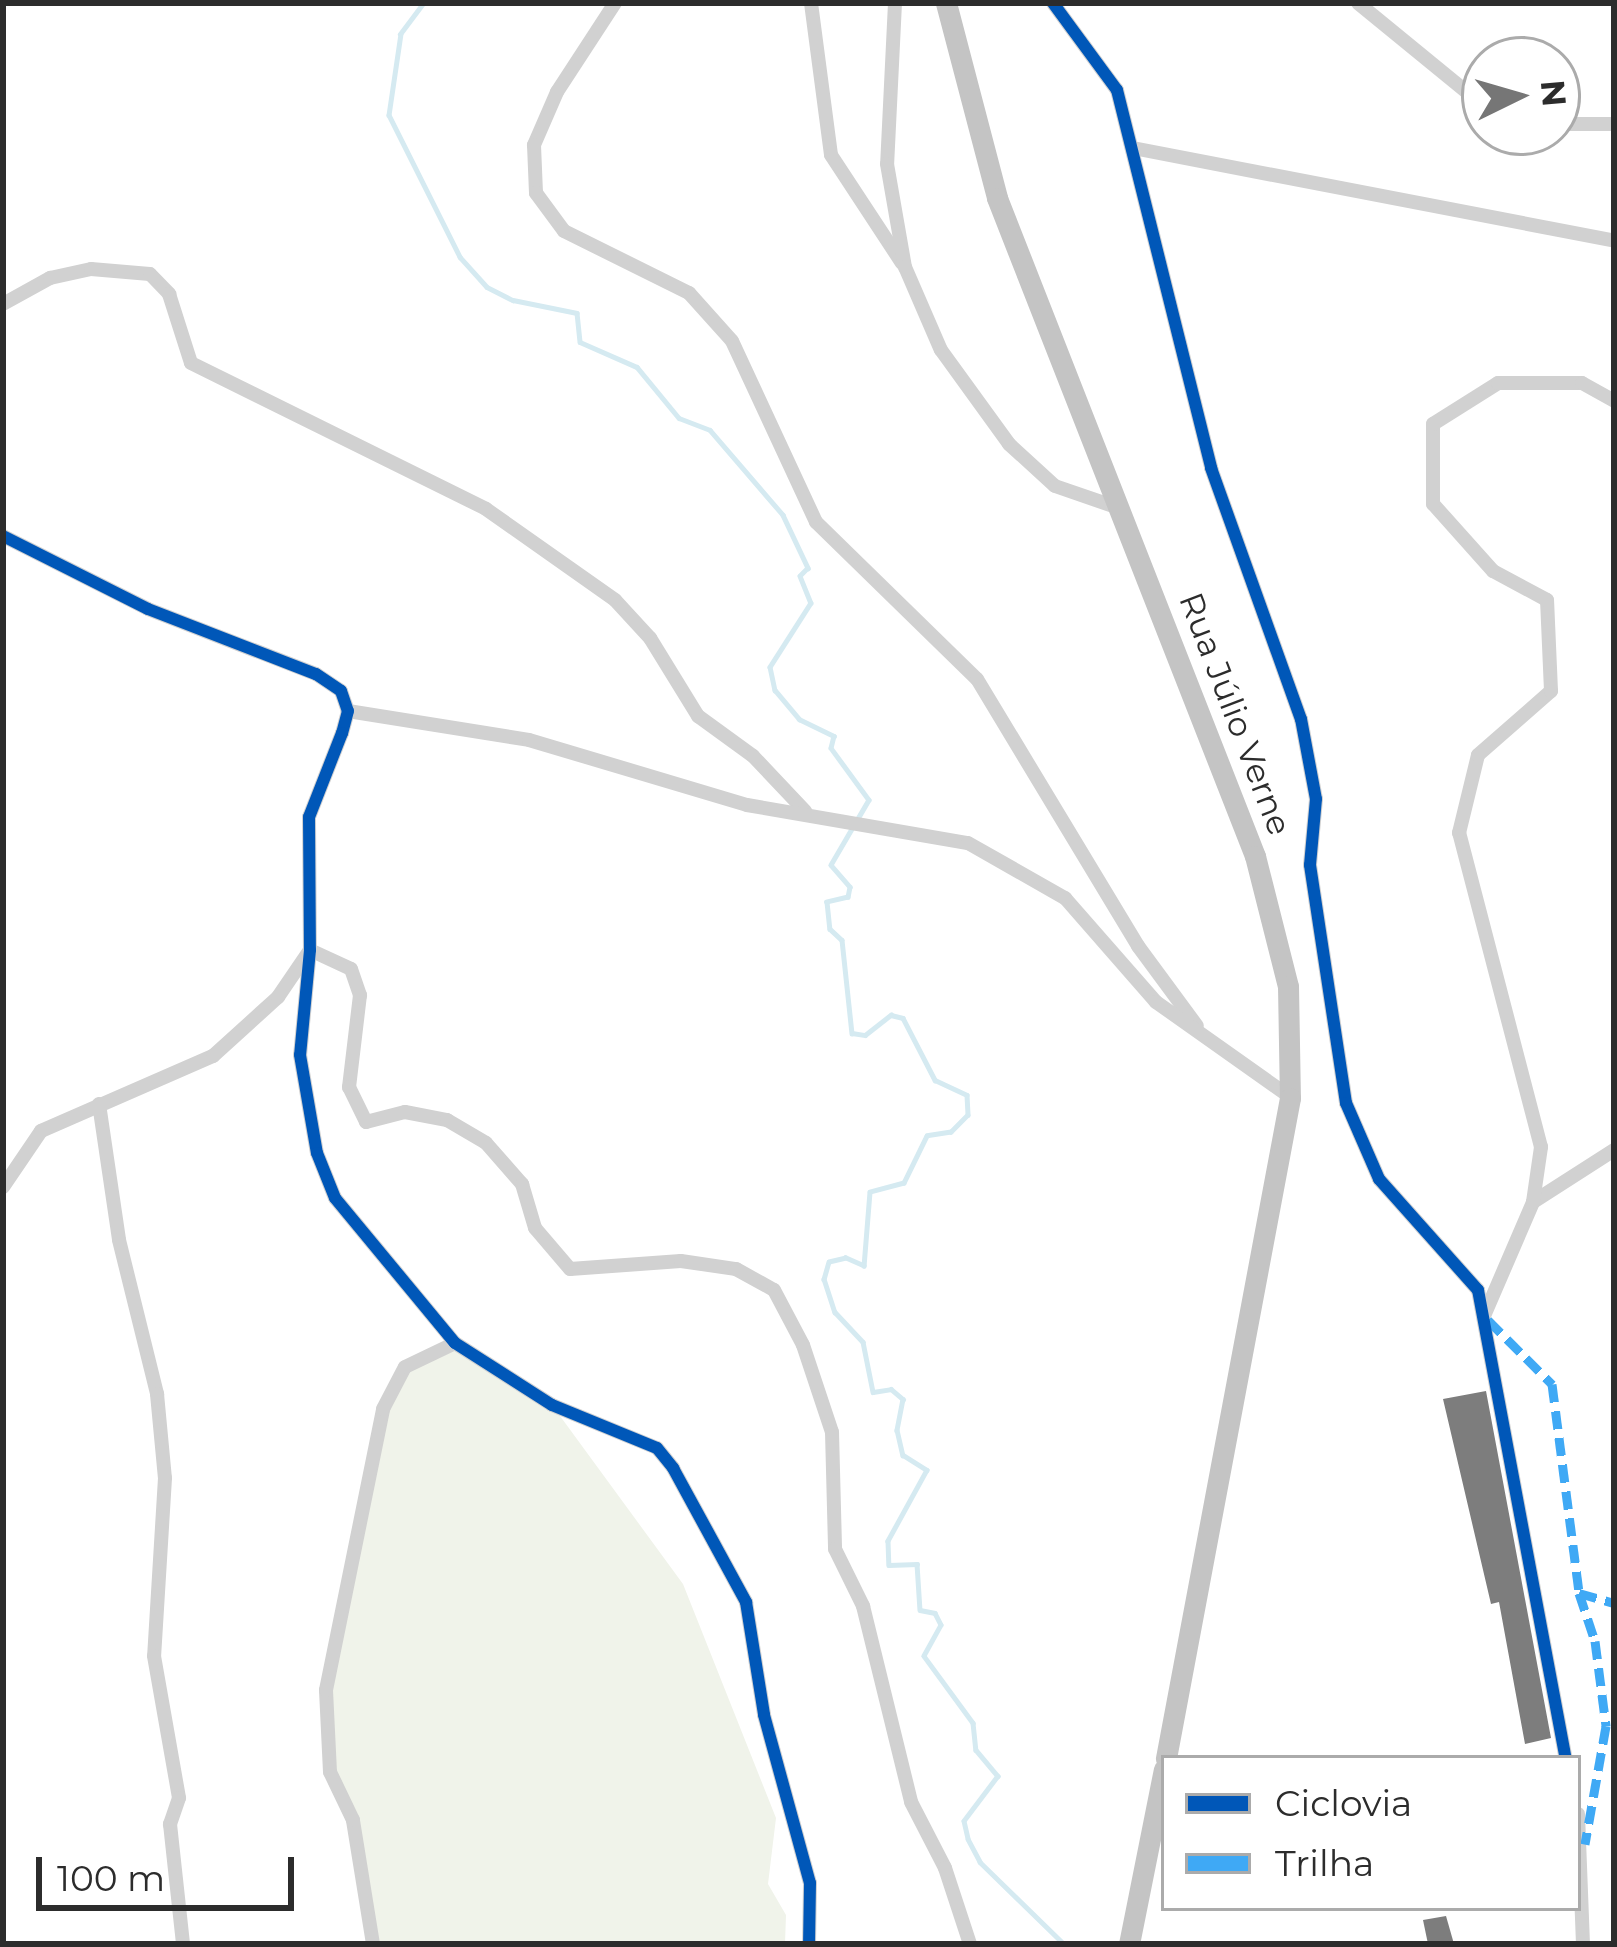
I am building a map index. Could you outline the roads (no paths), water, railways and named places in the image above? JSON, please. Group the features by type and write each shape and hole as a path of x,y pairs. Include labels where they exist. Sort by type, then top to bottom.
{"main road":[{"name":"Rua Júlio Verne","path":"946,3 997,198 1120,508 1277,929 1288,986 1290,1098 1167,1755"},
{"path":"1129,1944 1161,1783"}],"street":[{"path":"615,3 557,92 534,145 536,194 564,231 689,293 732,340 816,522 977,679 1138,946 1197,1026"},
{"path":"812,3 831,155 905,267 941,350 1009,444 1055,486 1120,508"},
{"path":"896,3 887,164 905,267"},
{"path":"1053,3 1117,90 1210,468 1312,767 1310,865 1346,1103 1379,1179 1466,1274 1484,1316 1566,1755"},
{"path":"1358,3 1461,87"},
{"path":"1581,124 1614,124"},
{"path":"1133,148 1614,241"},
{"path":"3,304 50,278 91,268 150,274 170,294 191,363 487,509 614,600 650,638 698,716 753,756 806,812"},
{"path":"1484,1316 1534,1202 1541,1147 1459,832 1478,755 1551,691 1547,600 1492,571 1433,503 1433,424 1498,383 1582,383 1614,401"},
{"path":"3,536 148,609 316,674 341,691 347,711 309,818 310,950 300,1055 317,1153 355,1225 455,1343 552,1405 658,1448 720,1548 746,1602 764,1715 811,1882 809,1944"},
{"path":"347,711 529,740 639,778 867,828 968,843 1065,898 1156,1002 1197,1026 1290,1098"},
{"path":"3,1185 41,1132 213,1056 278,997 310,950"},
{"path":"310,950 351,969 360,994 349,1087 366,1122 405,1112 447,1120 486,1143 523,1184 535,1228 570,1269 681,1261 736,1268 774,1290 803,1345 832,1432 835,1549 863,1606 911,1802 945,1868 970,1944"},
{"path":"99,1104 119,1240 157,1394 165,1478 154,1656 179,1798 170,1824 183,1944"},
{"path":"1534,1202 1614,1150"},
{"path":"373,1944 353,1820 330,1772 326,1690 383,1409 405,1367 455,1343"},
{"path":"1581,1836 1587,1879 1583,1944"}],"waterway":[{"path":"424,3 401,34 389,115 460,257 487,287 513,300 577,313 580,342 637,367 679,418 710,430 783,515 808,568 800,576 811,603 770,667 775,690 799,719 834,736 831,748 869,800 831,865 850,887 848,897 827,902 830,929 842,940 852,1033 865,1035 891,1015 903,1018 935,1080 967,1095 968,1115 951,1132 927,1136 904,1183 870,1192 864,1266 846,1258 829,1262 824,1279 835,1312 863,1342 873,1392 891,1389 903,1399 897,1430 903,1455 927,1470 888,1541 889,1565 917,1564 920,1610 935,1613 941,1625 924,1656 973,1723 976,1750 998,1776 964,1821 968,1839 980,1862 1064,1944"}]}
